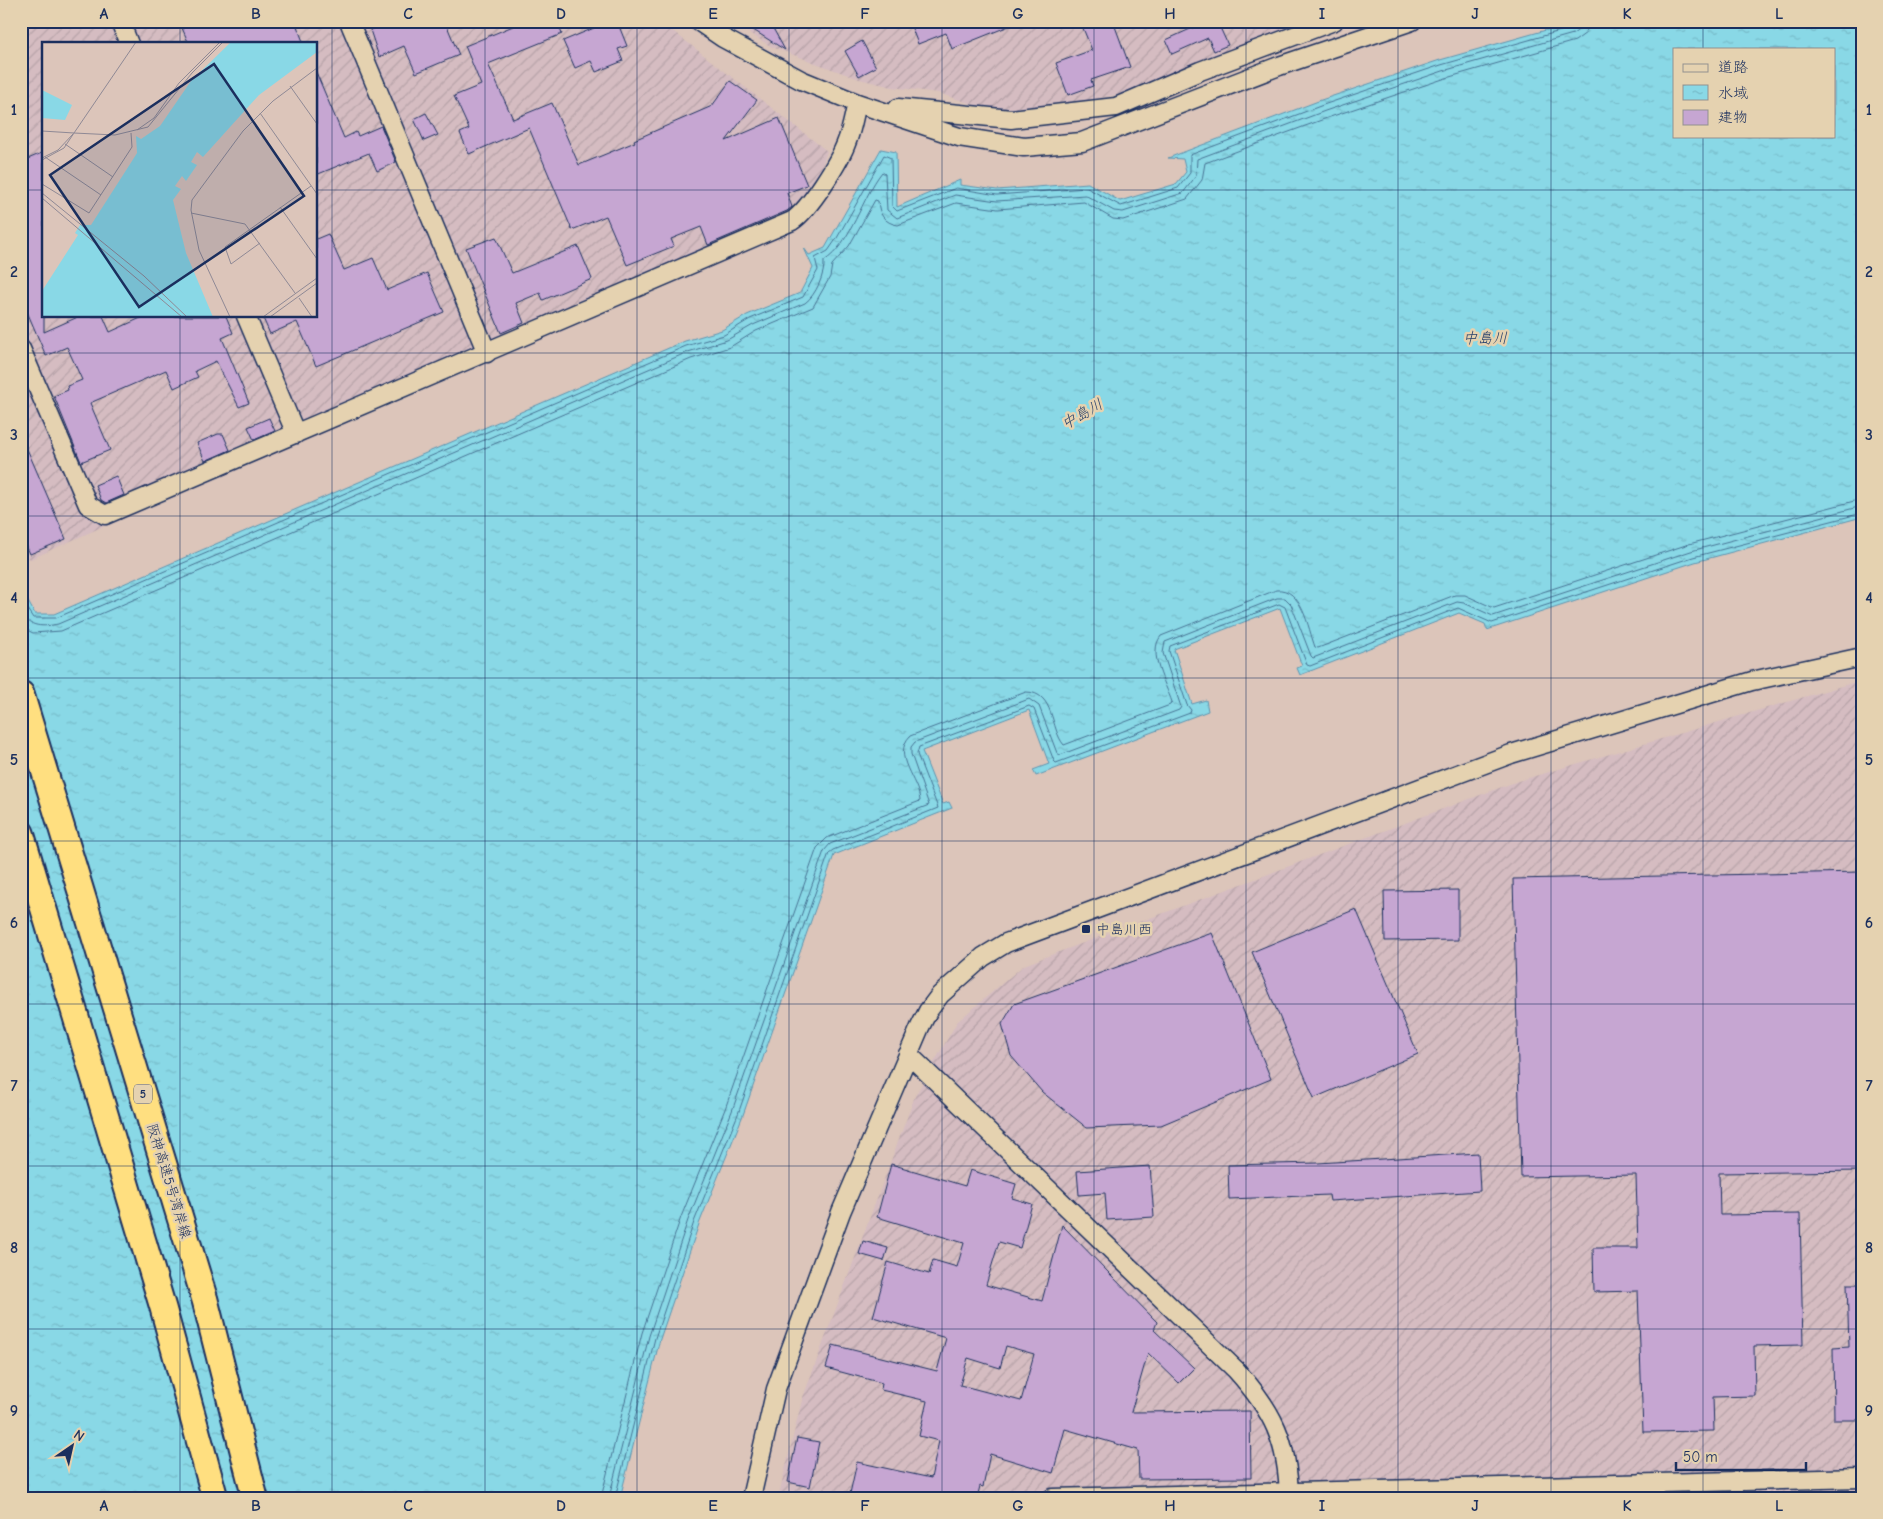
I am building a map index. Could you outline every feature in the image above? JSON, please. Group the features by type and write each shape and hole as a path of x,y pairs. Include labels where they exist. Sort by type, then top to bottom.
{"highway":[{"name":"阪神高速5号湾岸線","path":"21,694 205,1300 255,1498"},
{"path":"21,833 160,1299 216,1498"}],"street":[{"path":"120,21 128,42"},
{"path":"349,21 487,353"},
{"path":"698,21 723,38 801,80 857,103 959,137 1024,147 1082,142 1279,66 1412,21"},
{"path":"857,103 935,113 1011,119 1116,107 1200,71 1334,21"},
{"path":"21,349 88,506 105,515 792,221 801,215 811,203 847,142 857,103"},
{"path":"247,318 296,434"},
{"path":"751,1498 776,1389 841,1212 908,1054 928,1011 940,995 983,956 1006,943 1511,754 1752,681 1862,657"},
{"path":"908,1054 1236,1370 1259,1396 1278,1432 1286,1455 1289,1494"},
{"path":"1052,1498 1641,1490 1862,1478"}],"shaded area":[{"path":"21,21 660,21 827,151 818,179 796,213 31,559 21,555"},
{"path":"729,21 1312,21 1131,92 1035,110 981,107 938,93 892,87 859,79 772,47"},
{"path":"1862,680 1862,1498 778,1498 802,1400 915,1096 957,1022 1024,965 1518,781"}],"water":[{"name":"中島川","path":"1578,21 1862,21 1862,517 1695,562 1487,630 1485,624 1459,613 1300,675 1297,668 1302,666 1280,608 1174,649 1192,704 1206,700 1208,711 1036,776 1033,770 1049,764 1029,710 922,751 943,804 949,802 952,808 834,855 743,1115 699,1224 660,1339 620,1498 21,1498 21,589 35,614 54,614 685,341 722,330 747,315 800,293 813,268 804,248 809,255 825,248 881,149 896,152 897,207 960,180 960,185 997,190 1088,183 1120,201 1176,184 1186,172 1183,159 1168,158 1321,100 1440,60"}],"building":[{"path":"179,21 295,21 303,42 188,42"},
{"path":"390,21 445,21 459,55 416,73 404,46 379,57 370,30"},
{"path":"525,21 557,21 562,34 488,64 513,119 552,103 579,165 635,142 634,140 712,106 730,81 757,100 726,141 779,118 807,185 787,193 792,207 787,211 708,245 701,227 671,239 674,246 627,265 606,216 572,230 529,128 469,154 460,133 469,129 454,96 481,85 465,46"},
{"path":"591,21 617,21 627,46 618,49 623,61 596,72 591,61 575,68 563,41 594,28"},
{"path":"739,21 769,21 785,50"},
{"path":"909,21 1019,22 952,49 946,33 918,44"},
{"path":"1080,21 1113,21 1130,67 1091,80 1093,86 1068,95 1056,63 1092,50"},
{"path":"1198,21 1217,21 1228,45 1214,51 1208,38 1172,54 1166,40 1199,25"},
{"path":"862,41 876,67 859,76 845,51"},
{"path":"318,77 344,138 356,132 358,136 381,126 396,162 377,171 369,153 318,174"},
{"path":"426,113 438,135 424,141 414,119"},
{"path":"42,153 42,318 44,318 44,332 76,318 104,318 110,332 141,318 227,318 233,333 222,338 249,403 239,407 216,361 195,371 198,377 174,388 166,370 90,403 110,450 81,462 54,396 68,390 67,386 82,380 67,347 46,356 25,307 21,308 21,162"},
{"path":"328,234 344,270 373,258 387,290 427,273 444,312 316,366 297,322 270,334 263,318 318,318 318,238"},
{"path":"496,237 512,273 578,246 592,279 543,300 540,293 516,303 524,323 501,333 466,248"},
{"path":"269,418 275,431 254,440 248,427"},
{"path":"218,434 223,434 230,450 205,461 197,443"},
{"path":"21,435 66,539 30,554 21,533"},
{"path":"116,476 124,495 106,503 101,500 95,485"},
{"path":"1862,872 1862,1171 1719,1173 1720,1215 1800,1214 1803,1345 1754,1346 1755,1396 1713,1397 1714,1431 1643,1432 1638,1291 1594,1292 1593,1248 1638,1248 1636,1175 1521,1177 1513,879"},
{"path":"1458,890 1458,940 1385,941 1384,891"},
{"path":"1356,909 1418,1054 1314,1098 1252,952"},
{"path":"1212,933 1271,1079 1161,1125 1087,1128 1042,1092 1011,1056 1002,1024 1014,1004"},
{"path":"1478,1153 1480,1191 1330,1201 1329,1195 1229,1199 1228,1165 1318,1163"},
{"path":"891,1164 965,1186 970,1170 1016,1184 1012,1198 1032,1204 1020,1248 999,1242 986,1285 1042,1301 1062,1225 1157,1322 1154,1330 1194,1368 1179,1383 1148,1353 1131,1412 1250,1411 1251,1478 1139,1479 1138,1450 1065,1429 1053,1473 990,1454 983,1487 980,1486 977,1498 849,1498 857,1462 931,1478 939,1441 919,1436 927,1401 881,1390 882,1383 826,1368 833,1345 937,1371 946,1338 873,1317 888,1262 929,1274 933,1260 957,1267 964,1243 877,1217","holes":["1006,1346 1034,1354 1021,1401 960,1385 968,1358 1000,1368"]},
{"path":"1150,1166 1154,1217 1107,1220 1105,1193 1079,1195 1077,1171"},
{"path":"863,1241 888,1248 884,1261 859,1254"},
{"path":"1847,1284 1862,1284 1862,1420 1834,1420 1833,1348 1849,1347"},
{"path":"797,1438 819,1442 810,1487 788,1482"}],"place":[{"name":"中島川西","path":"1086,929"}]}
